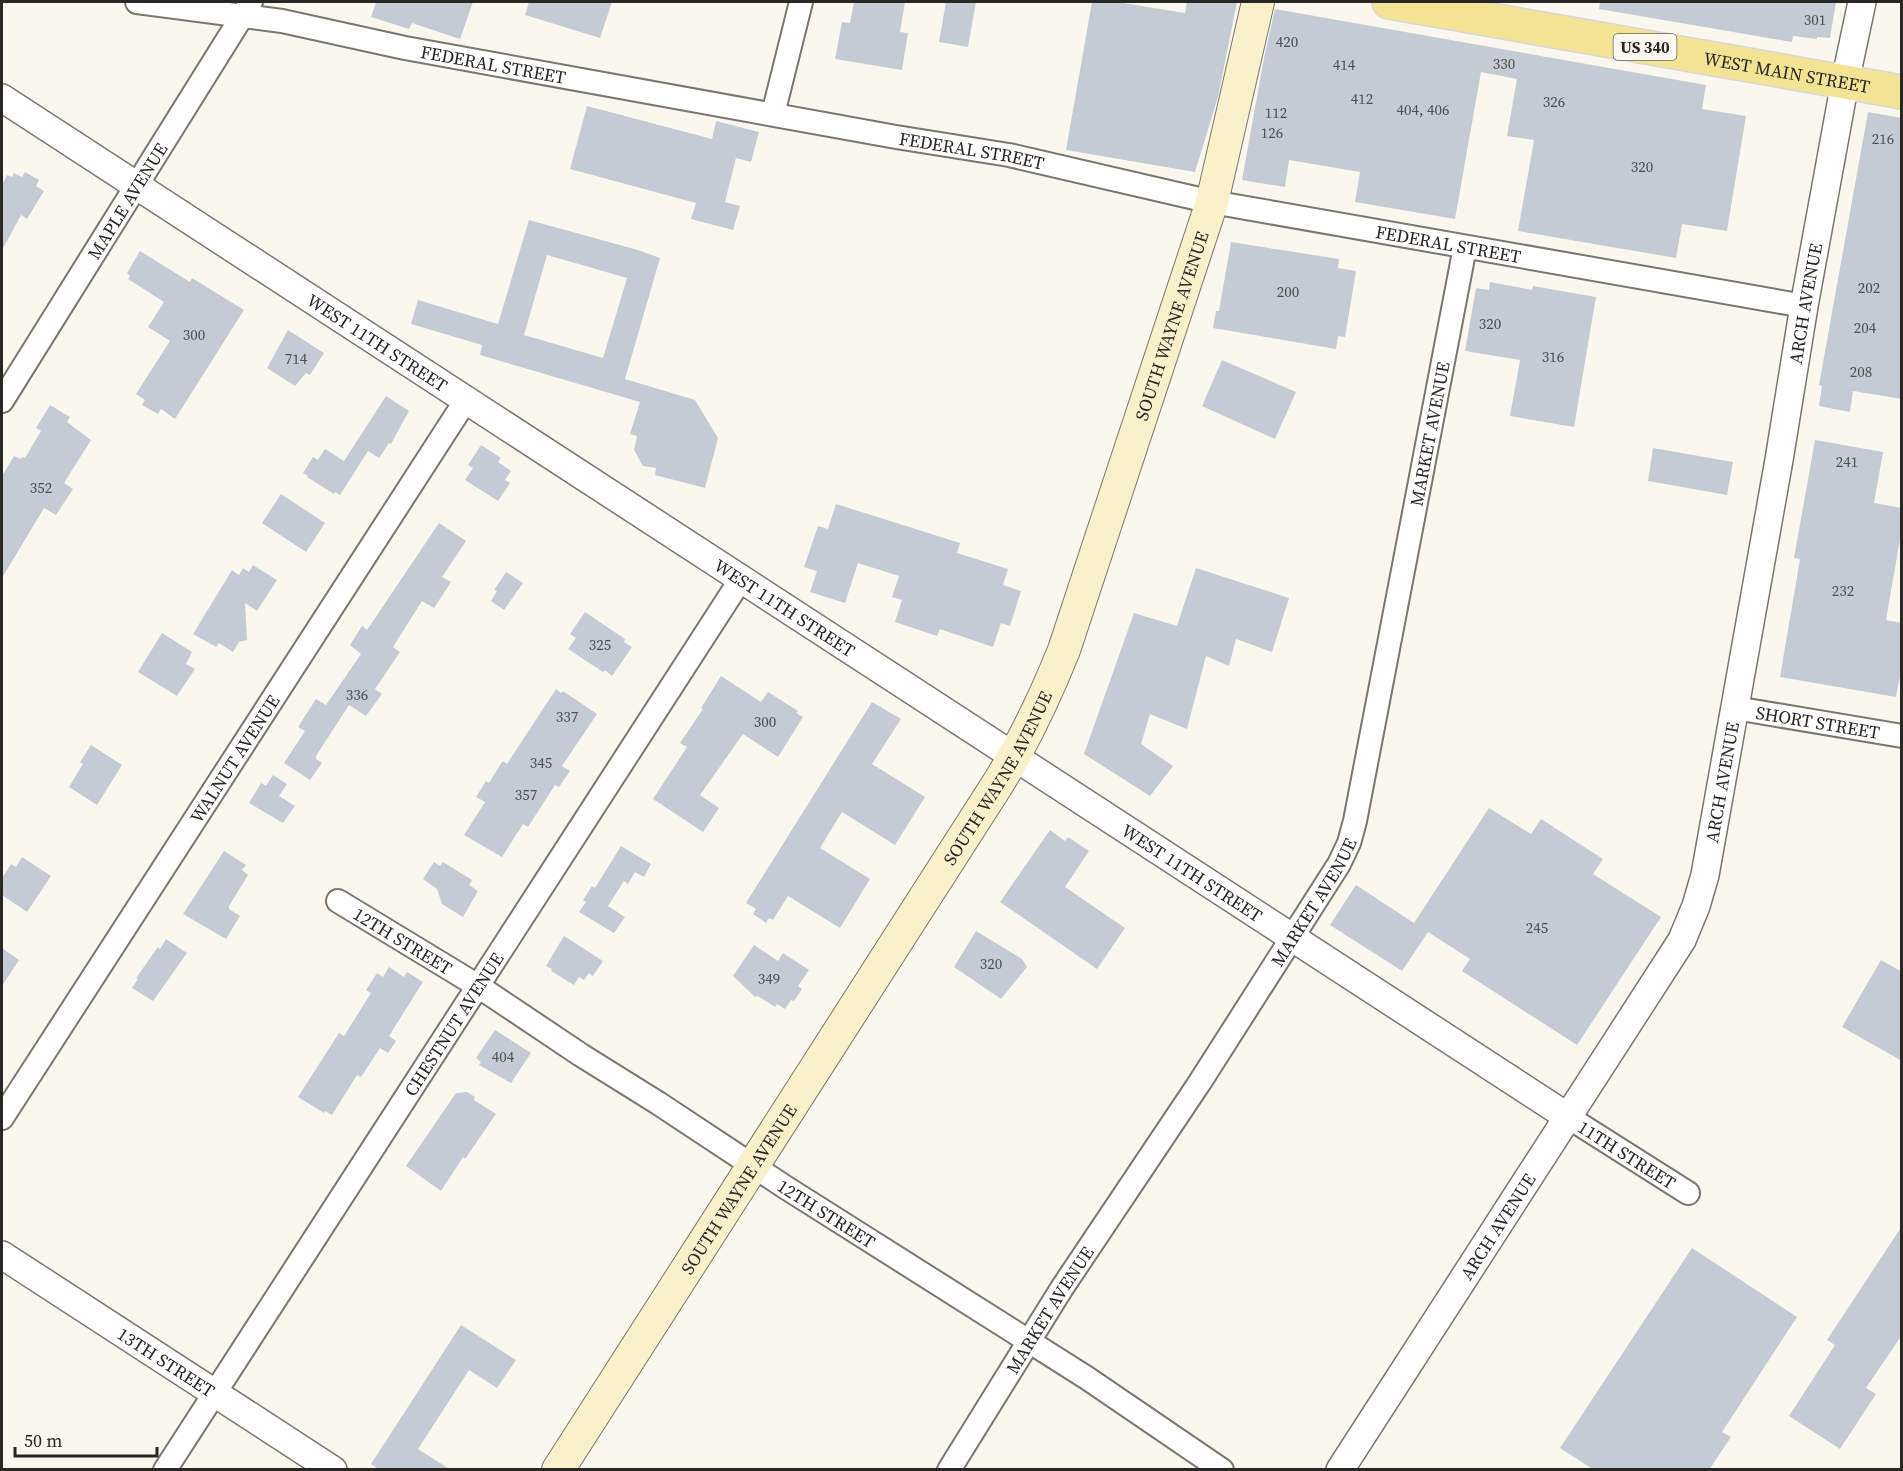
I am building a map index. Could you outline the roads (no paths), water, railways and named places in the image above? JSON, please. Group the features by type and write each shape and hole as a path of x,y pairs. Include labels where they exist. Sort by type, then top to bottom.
{"main road":[{"name":"SOUTH WAYNE AVENUE","path":"558,1470 1015,757 1046,694 1064,650 1212,202 1258,2"},
{"name":"WEST MAIN STREET","path":"1389,2 1902,92"}],"street":[{"name":"FEDERAL STREET","path":"137,2 247,9 282,21 405,48 1009,155 1212,202 1804,306"},
{"path":"773,114 801,2"},
{"name":"ARCH AVENUE","path":"1340,1470 1682,940 1696,906 1705,875 1804,306 1862,2"},
{"name":"MAPLE AVENUE","path":"2,401 247,9"},
{"name":"WEST 11TH STREET","path":"2,98 1568,1117"},
{"name":"MARKET AVENUE","path":"949,1470 1062,1288 1200,1082 1339,864 1355,821 1465,247"},
{"name":"WALNUT AVENUE","path":"2,1118 466,400"},
{"name":"CHESTNUT AVENUE","path":"165,1470 741,579"},
{"name":"SHORT STREET","path":"1735,708 1902,736"},
{"name":"12TH STREET","path":"338,901 478,986 753,1166 1088,1378 1222,1470"},
{"name":"11TH STREET","path":"1568,1117 1688,1193"},
{"name":"13TH STREET","path":"2,1255 333,1470"}]}
